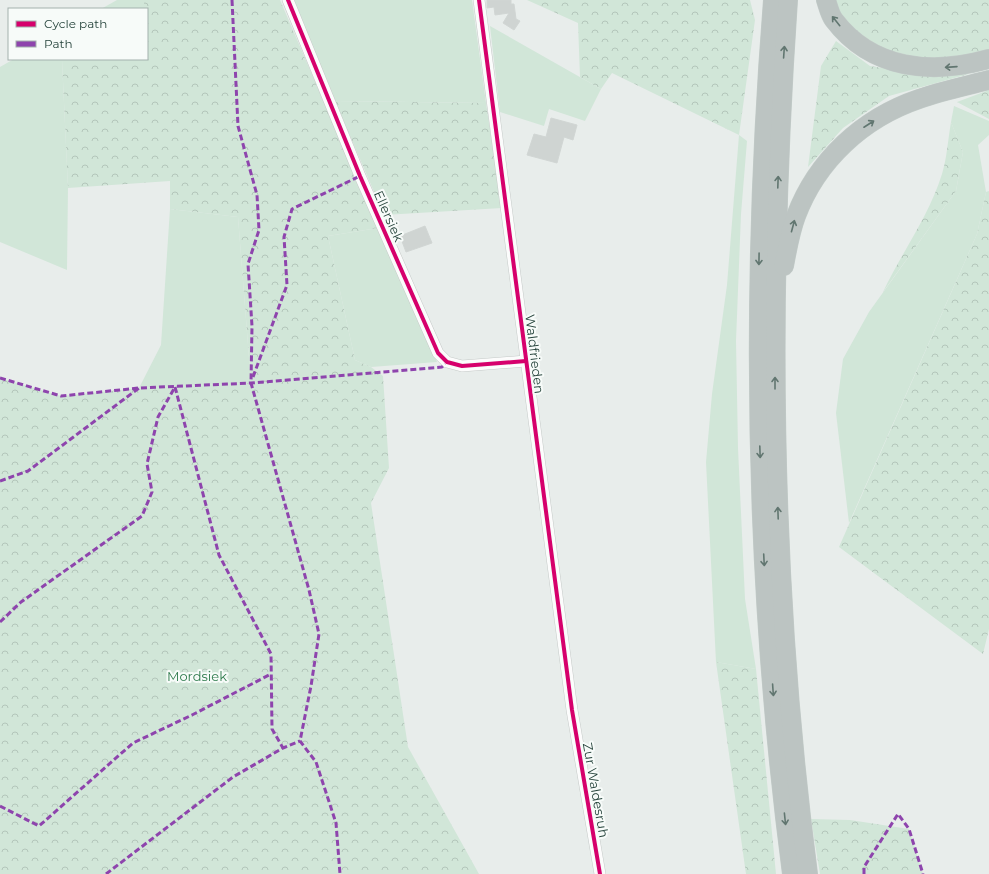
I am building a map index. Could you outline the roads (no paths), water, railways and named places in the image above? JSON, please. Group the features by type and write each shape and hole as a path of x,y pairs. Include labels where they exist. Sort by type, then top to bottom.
{"highway":[{"path":"759,0 762,17 758,88 764,108"},
{"path":"773,0 764,108 758,347 762,521 776,734 792,874"},
{"path":"788,0 780,109 776,230 775,414 784,622 793,739 808,874"},
{"path":"826,0 833,19 860,47 896,63 930,68 966,66 989,59"},
{"path":"776,305 796,216 819,172 833,155 848,140 868,124 894,110 918,100 989,80"}],"street":[{"name":"Ellersiek","path":"288,0 357,169 438,354 447,362 462,366 526,361"},
{"name":"Waldfrieden","path":"479,0 572,710"},
{"name":"Zur Waldesruh","path":"572,710 600,874"}],"park label":[{"name":"Mordsiek","path":"197,676"}]}
